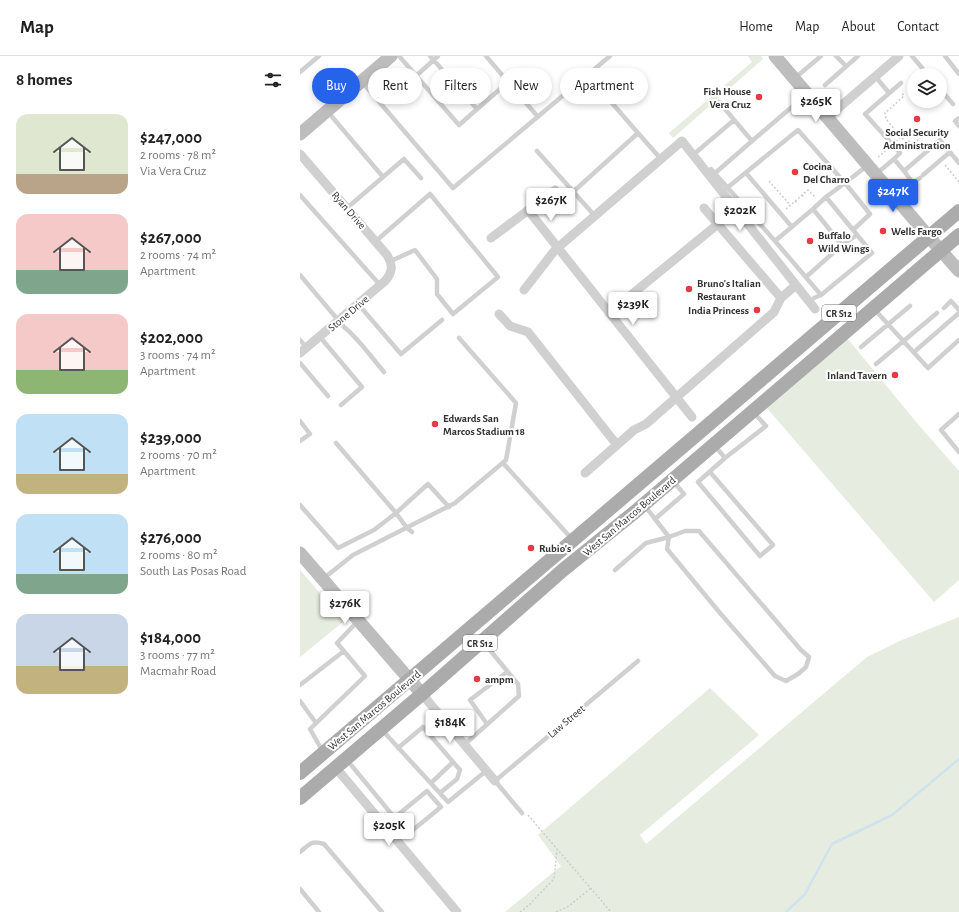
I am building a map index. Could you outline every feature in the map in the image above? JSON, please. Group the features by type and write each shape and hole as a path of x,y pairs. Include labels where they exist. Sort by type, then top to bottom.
{"main road":[{"path":"300,134 391,56"},
{"path":"775,56 959,271"},
{"name":"West San Marcos Boulevard","path":"300,773 959,211"},
{"name":"West San Marcos Boulevard","path":"300,798 422,694 563,570 644,505 959,235"},
{"path":"703,430 714,444"},
{"path":"518,609 525,596 535,584 573,551 573,540"},
{"path":"300,553 422,694"}],"street":[{"path":"828,117 875,76 893,58"},
{"path":"524,290 555,250 682,141 710,173 815,309"},
{"name":"Ryan Drive","path":"300,154 376,241 387,255 391,265"},
{"path":"491,238 555,190"},
{"path":"704,208 781,298"},
{"path":"528,210 692,417"},
{"path":"609,313 718,224"},
{"name":"Stone Drive","path":"303,350 380,286 390,276 391,265"},
{"path":"585,473 634,430 646,424 774,312 781,298 796,285"},
{"path":"499,314 510,326 528,332 617,445"},
{"path":"422,694 495,781"},
{"path":"341,763 457,912"}],"lane":[{"path":"300,72 319,56"},
{"path":"399,56 409,68"},
{"path":"422,69 432,58 438,56"},
{"path":"486,56 499,71"},
{"path":"794,78 821,56"},
{"path":"836,56 846,66"},
{"path":"825,85 858,56"},
{"path":"912,56 922,68"},
{"path":"945,56 959,74"},
{"path":"362,82 453,188 608,57"},
{"path":"432,58 477,109"},
{"path":"875,76 890,93"},
{"path":"775,241 826,197 845,184 894,159 900,153 865,114 901,82"},
{"path":"422,83 459,125 499,90"},
{"path":"808,94 752,141 710,173 728,188 821,295"},
{"path":"947,97 953,104"},
{"path":"719,102 752,141"},
{"path":"527,104 538,117"},
{"path":"613,104 661,159"},
{"path":"327,111 383,177"},
{"path":"959,118 955,121 959,126"},
{"path":"693,155 734,120"},
{"path":"728,188 798,130 870,214 853,230"},
{"path":"573,192 638,133"},
{"path":"904,171 940,140 959,163"},
{"path":"537,151 595,216"},
{"path":"894,159 913,183 950,152"},
{"path":"347,208 404,158 421,178"},
{"path":"746,173 792,227"},
{"path":"376,241 430,194 498,277 453,314 437,294 437,279 415,250 391,265"},
{"path":"300,195 380,286"},
{"path":"814,298 821,295 872,253 826,197"},
{"path":"813,208 842,245"},
{"path":"806,277 842,245 858,235"},
{"path":"300,275 338,321 363,346 384,372"},
{"path":"944,308 951,301 959,310"},
{"path":"358,304 401,354 442,320"},
{"path":"861,347 910,306"},
{"path":"874,308 928,368 959,340"},
{"path":"876,364 937,313"},
{"path":"914,352 959,313"},
{"path":"320,337 362,386 340,404"},
{"path":"322,579 353,555 456,503 506,460 516,403 459,338"},
{"path":"300,340 303,350"},
{"path":"300,363 328,396"},
{"path":"710,472 773,545 760,556 698,482 725,458 766,426 753,412"},
{"path":"959,414 941,430 959,452"},
{"path":"300,421 310,434 300,441"},
{"path":"336,443 407,528 412,532"},
{"path":"714,444 725,458"},
{"path":"503,463 573,540"},
{"path":"655,519 684,494 672,480"},
{"path":"300,505 338,548 374,530 396,513 428,484 449,507"},
{"path":"615,570 646,543 669,537 685,531 699,531 801,650 809,657 806,667 786,681 775,676 667,549 669,537 644,505"},
{"path":"430,516 434,521"},
{"path":"387,538 391,542"},
{"path":"367,548 371,552"},
{"path":"323,753 310,729 366,676 337,642 359,621"},
{"path":"464,744 519,696 518,684 482,641"},
{"path":"300,685 344,651"},
{"name":"Law Street","path":"495,781 638,661"},
{"path":"487,724 470,700 507,672"},
{"path":"300,701 316,723"},
{"path":"398,748 423,727 460,770 457,779 440,793"},
{"path":"381,729 448,802 486,771"},
{"path":"431,783 453,762"},
{"path":"341,763 408,834 441,808 427,791 394,818"},
{"path":"495,781 522,813"},
{"path":"300,852 311,843 317,841 324,844 382,912"},
{"path":"300,889 319,912"}],"path":[{"path":"902,92 904,96 886,113 886,119 902,137"},
{"path":"944,165 959,182"},
{"path":"769,181 790,205"},
{"path":"781,214 808,190 816,198"},
{"path":"802,195 805,198"},
{"path":"795,201 798,204"},
{"path":"522,813 524,810 611,912"},
{"path":"520,912 529,905 554,879 557,849"},
{"path":"556,912 569,906 591,888"}],"shaded area":[{"path":"748,56 761,56 763,59 673,138 669,133 752,62"},
{"path":"847,338 917,423 959,471 959,580 934,602 766,407"},
{"path":"300,570 344,621 300,657"},
{"path":"959,617 959,912 505,912 561,866 538,835 710,688 759,735 640,835 646,844 867,657 902,640"}],"waterway":[{"path":"786,912 805,894 832,844 892,815 959,759"}],"place":[{"name":"Fish House Vera Cruz","path":"759,97"},
{"name":"Social Security Administration","path":"917,119"},
{"name":"Cocina Del Charro","path":"795,172"},
{"name":"Wells Fargo","path":"883,231"},
{"name":"Buffalo Wild Wings","path":"810,241"},
{"name":"Bruno's Italian Restaurant","path":"689,289"},
{"name":"India Princess","path":"757,310"},
{"name":"Inland Tavern","path":"895,375"},
{"name":"Edwards San Marcos Stadium 18","path":"435,424"},
{"name":"Rubio's","path":"531,548"},
{"name":"ampm","path":"477,679"}]}
